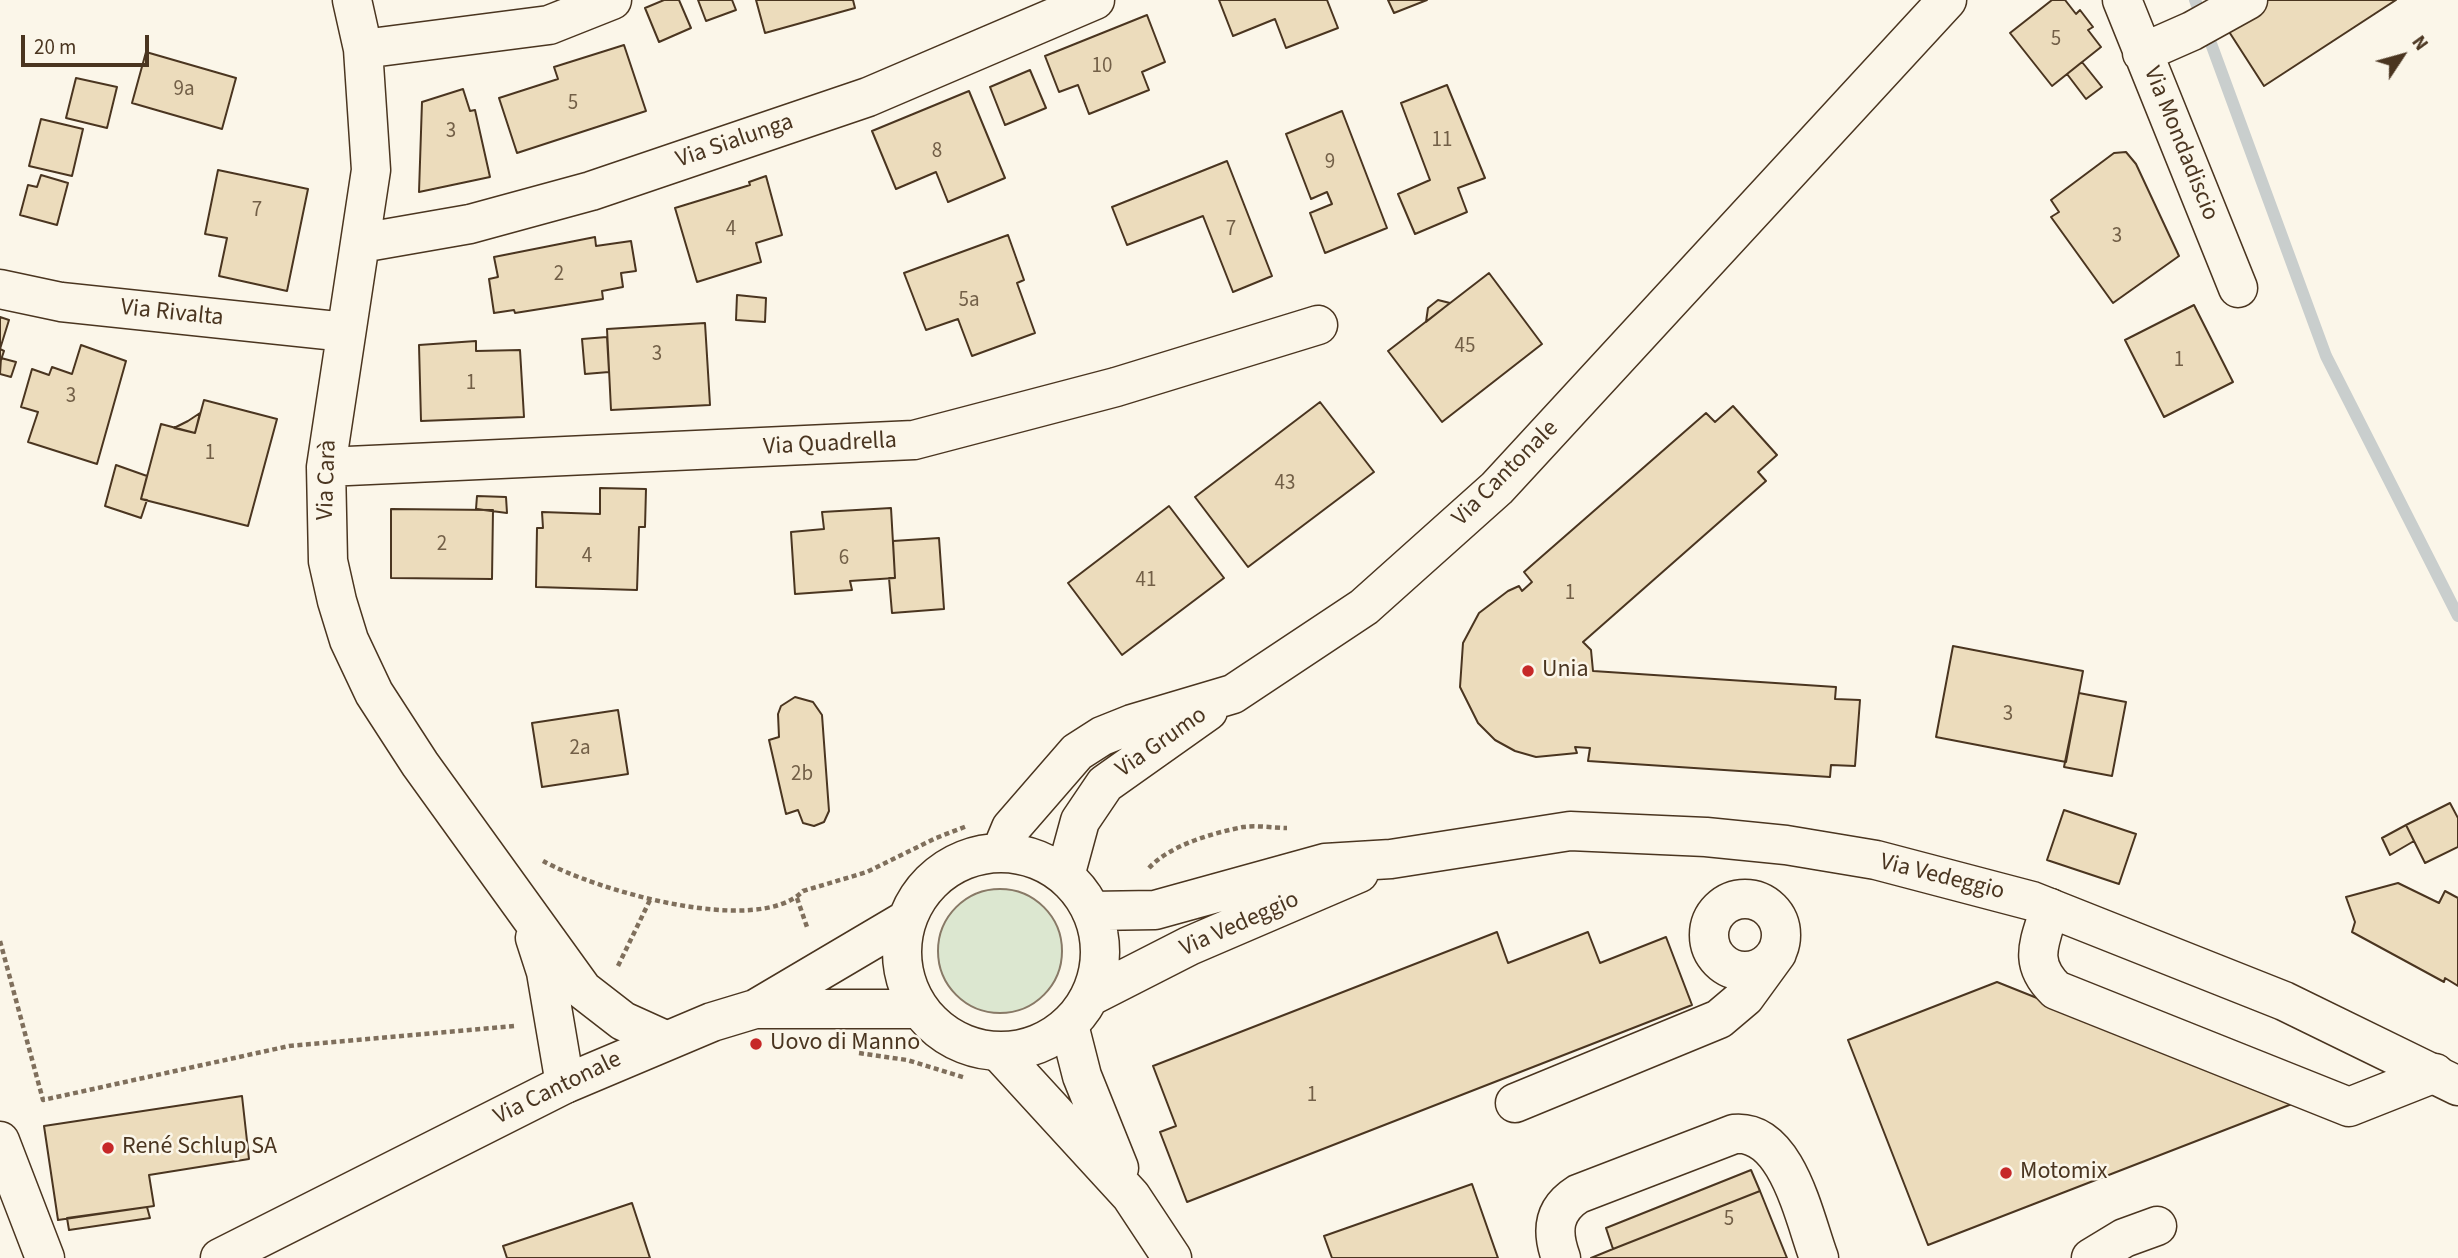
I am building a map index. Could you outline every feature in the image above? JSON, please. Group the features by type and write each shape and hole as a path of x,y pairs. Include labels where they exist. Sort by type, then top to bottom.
{"main road":[{"name":"Via Carà","path":"352,0 363,49 371,170 326,467 328,561 349,640 374,693 524,910"},
{"path":"363,49 549,25 612,0"},
{"name":"Via Sialunga","path":"361,243 470,224 592,191 868,97 1095,0"},
{"name":"Via Cantonale","path":"1001,852 1012,828 1060,769 1091,743 1154,716 1233,694 1364,607 1497,488 1947,0"},
{"name":"Via Mondadiscio","path":"2122,0 2238,289"},
{"path":"2142,53 2220,16"},
{"name":"Via Rivalta","path":"0,289 61,302 346,332"},
{"name":"Via Quadrella","path":"326,467 914,439 1116,387 1318,325"},
{"name":"Via Grumo","path":"1065,876 1080,821 1105,784 1233,694"},
{"name":"Via Vedeggio","path":"1091,911 1155,910 1325,863 1391,859 1570,831 1706,836 1876,860 2050,908 2284,1000 2446,1079"},
{"path":"1080,1010 1037,1045 999,1052 954,1040 919,1009 910,993 901,957 906,920 920,893 943,871 971,857 1001,852 1035,859 1065,876 1075,886 1091,911 1101,953 1080,1010 1088,1095 1130,1196"},
{"name":"Via Vedeggio","path":"1080,1010 1189,946 1391,859"},
{"path":"1515,1103 1689,1034 1733,1009 1757,983 1777,953 1781,935 1777,917 1760,902 1742,898 1726,904 1711,920 1709,938 1722,973 1723,1001 1713,1018 1689,1034"},
{"path":"2050,908 2037,950 2044,978 2056,990 2349,1107 2446,1079"},
{"path":"524,910 592,998 623,1021 665,1040"},
{"path":"524,910 546,972 565,1084"},
{"path":"755,1009 906,920"},
{"path":"1714,954 1728,968 1739,971 1758,969 1769,963 1777,953"},
{"name":"Via Cantonale","path":"220,1258 565,1084 665,1040 755,1009 919,1009"},
{"path":"999,1052 1174,1243"},
{"path":"1561,1258 1554,1229 1557,1215 1566,1202 1578,1194 1734,1134 1749,1133 1762,1139 1783,1163 1819,1258"},
{"path":"0,1141 45,1258"},
{"path":"2091,1258 2124,1238 2157,1226"}],"path":[{"path":"535,856 586,882 650,900 744,909 766,907 797,898 803,891 867,872 936,838 975,824"},
{"path":"797,898 809,932"},
{"path":"614,975 650,900"},
{"path":"0,941 43,1100 289,1046 516,1026"},
{"path":"853,1052 907,1060 973,1080"}],"green space":[{"path":"1000,889 1024,893 1044,907 1058,927 1062,951 1058,975 1044,995 1024,1009 1000,1013 976,1009 956,995 942,975 938,951 942,927 956,907 976,893"}],"building":[{"path":"664,0 679,0 691,28 659,42 645,8"},
{"path":"698,0 732,0 736,10 706,21"},
{"path":"756,0 853,0 855,8 765,33"},
{"path":"1219,0 1327,0 1338,28 1286,48 1275,19 1233,36"},
{"path":"1388,0 1427,0 1394,13"},
{"path":"2052,0 2065,0 2076,14 2080,10 2093,27 2088,30 2101,47 2052,86 2010,33"},
{"path":"2267,0 2396,0 2264,86 2226,27"},
{"path":"1147,15 1165,62 1142,72 1149,90 1089,114 1078,85 1059,92 1045,56"},
{"path":"624,45 646,111 517,153 499,98 558,79 554,67"},
{"path":"146,52 236,78 222,129 132,103"},
{"path":"2082,62 2102,87 2086,99 2067,74"},
{"path":"1030,70 1046,108 1005,125 990,87"},
{"path":"76,78 117,87 107,128 66,118"},
{"path":"1447,85 1485,178 1458,188 1467,212 1415,234 1398,194 1430,180 1401,103"},
{"path":"463,89 470,111 475,110 490,177 419,192 422,102"},
{"path":"969,91 1005,178 948,202 936,172 896,189 872,131"},
{"path":"1342,111 1387,228 1325,253 1310,213 1332,204 1327,192 1311,199 1286,134"},
{"path":"41,119 83,129 72,176 29,166"},
{"path":"2126,152 2136,164 2179,256 2113,303 2051,217 2059,212 2051,200 2114,153"},
{"path":"1227,161 1272,276 1233,292 1203,216 1127,245 1112,207"},
{"path":"218,170 308,189 287,291 219,276 227,238 205,234"},
{"path":"41,175 68,183 57,225 20,215 28,185 37,187"},
{"path":"766,176 782,235 756,243 761,262 697,282 675,208 750,185 749,182"},
{"path":"1008,235 1024,280 1017,283 1035,333 972,356 958,319 926,330 904,273"},
{"path":"595,237 596,246 631,241 636,271 621,273 623,287 602,291 603,299 515,313 514,310 494,313 489,279 498,277 494,257"},
{"path":"1489,273 1542,344 1442,422 1388,351"},
{"path":"737,295 766,298 765,322 736,320"},
{"path":"1438,300 1450,303 1426,322 1428,308"},
{"path":"2194,305 2233,382 2164,417 2125,340"},
{"path":"0,317 9,320 0,349"},
{"path":"705,323 710,405 611,410 607,329"},
{"path":"607,337 609,372 585,374 582,339"},
{"path":"476,341 476,351 520,350 524,417 421,421 419,345"},
{"path":"81,345 126,361 97,464 28,442 38,412 21,407 32,369 49,375 52,367 72,374"},
{"path":"1,358 16,362 11,377 0,374"},
{"path":"204,400 277,419 248,526 141,499 161,424 195,433"},
{"path":"1320,402 1374,472 1248,567 1195,497"},
{"path":"1733,406 1777,455 1758,472 1766,481 1583,642 1591,650 1593,671 1836,687 1835,699 1860,700 1855,766 1831,765 1830,777 1588,761 1590,748 1575,747 1577,753 1536,757 1515,751 1495,740 1478,723 1460,687 1463,643 1479,613 1508,591 1519,586 1522,591 1532,582 1524,572 1706,413 1715,422"},
{"path":"200,413 195,433 174,428 188,421"},
{"path":"116,465 147,476 141,499 147,500 141,518 105,506"},
{"path":"600,488 646,489 645,527 639,527 637,590 536,587 537,528 543,528 542,512 600,514"},
{"path":"477,496 506,497 507,513 476,509"},
{"path":"1169,506 1224,578 1122,655 1068,583"},
{"path":"891,508 895,578 850,581 852,590 795,594 791,532 824,529 822,512"},
{"path":"391,509 493,510 492,579 391,578"},
{"path":"939,538 944,609 892,613 889,578 895,578 893,541"},
{"path":"1953,646 2083,671 2066,762 1936,737"},
{"path":"2079,693 2126,702 2112,776 2064,767"},
{"path":"795,697 813,702 822,715 829,811 824,822 814,826 803,823 798,810 786,814 769,740 779,737 778,714 781,706"},
{"path":"618,710 628,774 542,787 532,723"},
{"path":"2450,803 2458,818 2458,847 2425,863 2406,825"},
{"path":"2064,810 2136,834 2119,884 2047,860"},
{"path":"2406,825 2414,841 2390,855 2382,838"},
{"path":"2398,883 2439,903 2445,891 2458,898 2458,986 2445,978 2444,982 2352,932 2355,922 2346,897"},
{"path":"1497,932 1508,963 1588,932 1600,963 1666,937 1692,1005 1187,1202 1160,1132 1176,1126 1153,1066"},
{"name":"Motomix","path":"1997,982 2297,1102 1928,1245 1848,1040"},
{"path":"242,1096 249,1159 149,1175 154,1206 58,1220 44,1126"},
{"path":"1751,1170 1760,1191 1613,1249 1606,1228"},
{"path":"1472,1184 1498,1258 1332,1258 1324,1236"},
{"path":"1760,1191 1787,1258 1591,1258 1613,1249"},
{"path":"632,1203 650,1258 507,1258 503,1246"},
{"path":"147,1207 150,1218 69,1230 67,1218"}],"waterway":[{"path":"2195,0 2326,356 2458,616"}],"place":[{"name":"Unia","path":"1528,671"},
{"name":"Uovo di Manno","path":"756,1044"},
{"name":"René Schlup SA","path":"108,1148"},
{"name":"Motomix","path":"2006,1173"}]}
